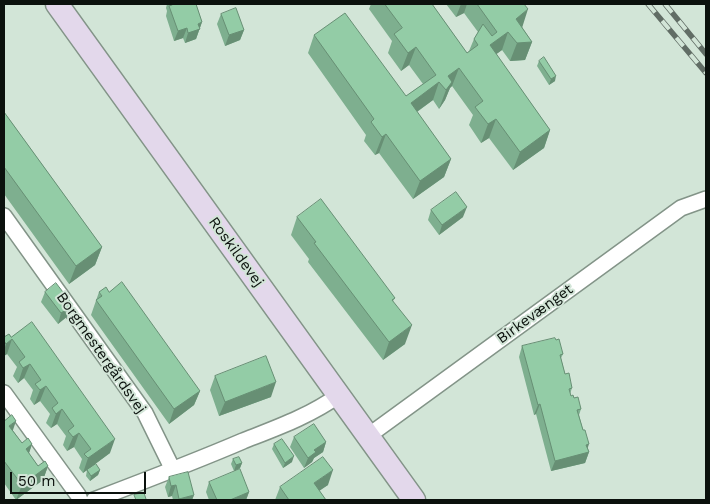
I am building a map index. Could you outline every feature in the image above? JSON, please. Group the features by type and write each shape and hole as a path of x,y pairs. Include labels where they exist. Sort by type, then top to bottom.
{"street":[{"name":"Roskildevej","path":"57,4 414,500"},
{"name":"Birkevænget","path":"368,436 681,208 706,199"},
{"name":"Borgmestergårdsvej","path":"4,216 145,413 173,470"},
{"path":"4,393 80,500"},
{"path":"94,500 297,419 325,405 339,395"}],"building":[{"path":"172,4 196,4 202,22 198,24 200,29 188,33 187,28 178,31 169,6"},
{"path":"385,4 432,4 467,53 478,45 474,39 483,24 492,36 497,32 477,4 524,4 528,9 516,19 532,42 517,43 508,32 490,45 550,130 520,152 496,119 488,124 475,107 483,101 459,68 448,76 452,82 446,90 439,82 411,103 451,159 420,181 386,134 382,137 371,122 374,119 314,35 345,13 406,96 436,75 416,47 408,53 394,34 402,28"},
{"path":"236,8 244,30 229,35 221,14"},
{"path":"544,57 556,76 551,79 539,61"},
{"path":"4,112 102,247 76,266 4,167"},
{"path":"456,192 467,207 442,225 431,210"},
{"path":"321,199 395,298 392,300 412,325 389,342 314,243 316,242 297,217"},
{"path":"122,282 200,391 174,409 96,300 102,296 99,292 106,287 109,292"},
{"path":"56,283 73,305 61,313 45,292"},
{"path":"32,322 115,439 88,458 84,454 91,449 79,433 73,437 68,431 74,426 62,409 56,414 52,408 58,403 46,386 40,390 35,384 41,380 30,364 23,368 19,362 25,357 12,339 6,344 4,341 4,337 9,334 11,337"},
{"path":"555,338 556,340 559,339 563,354 560,355 565,374 569,373 572,388 569,389 571,396 573,395 574,398 578,397 581,409 577,410 589,444 586,445 589,452 555,461 522,346"},
{"path":"266,356 276,382 225,402 215,376"},
{"path":"12,415 16,421 9,426 22,443 28,438 32,444 26,449 38,466 45,461 48,466 22,485 4,461 4,418 5,420"},
{"path":"314,424 326,442 314,450 316,452 308,458 294,437"},
{"path":"282,439 294,456 285,463 274,444"},
{"path":"239,457 242,463 236,465 233,459"},
{"path":"323,457 333,470 314,483 326,500 289,500 280,487"},
{"path":"96,464 100,470 91,476 87,470"},
{"path":"240,469 249,492 230,500 217,500 209,482"},
{"path":"188,472 194,495 179,499 176,485 171,486 169,477"},
{"path":"144,493 146,499 136,500 134,495"}],"railway":[{"path":"648,4 706,73"},
{"path":"665,4 706,54"}]}
